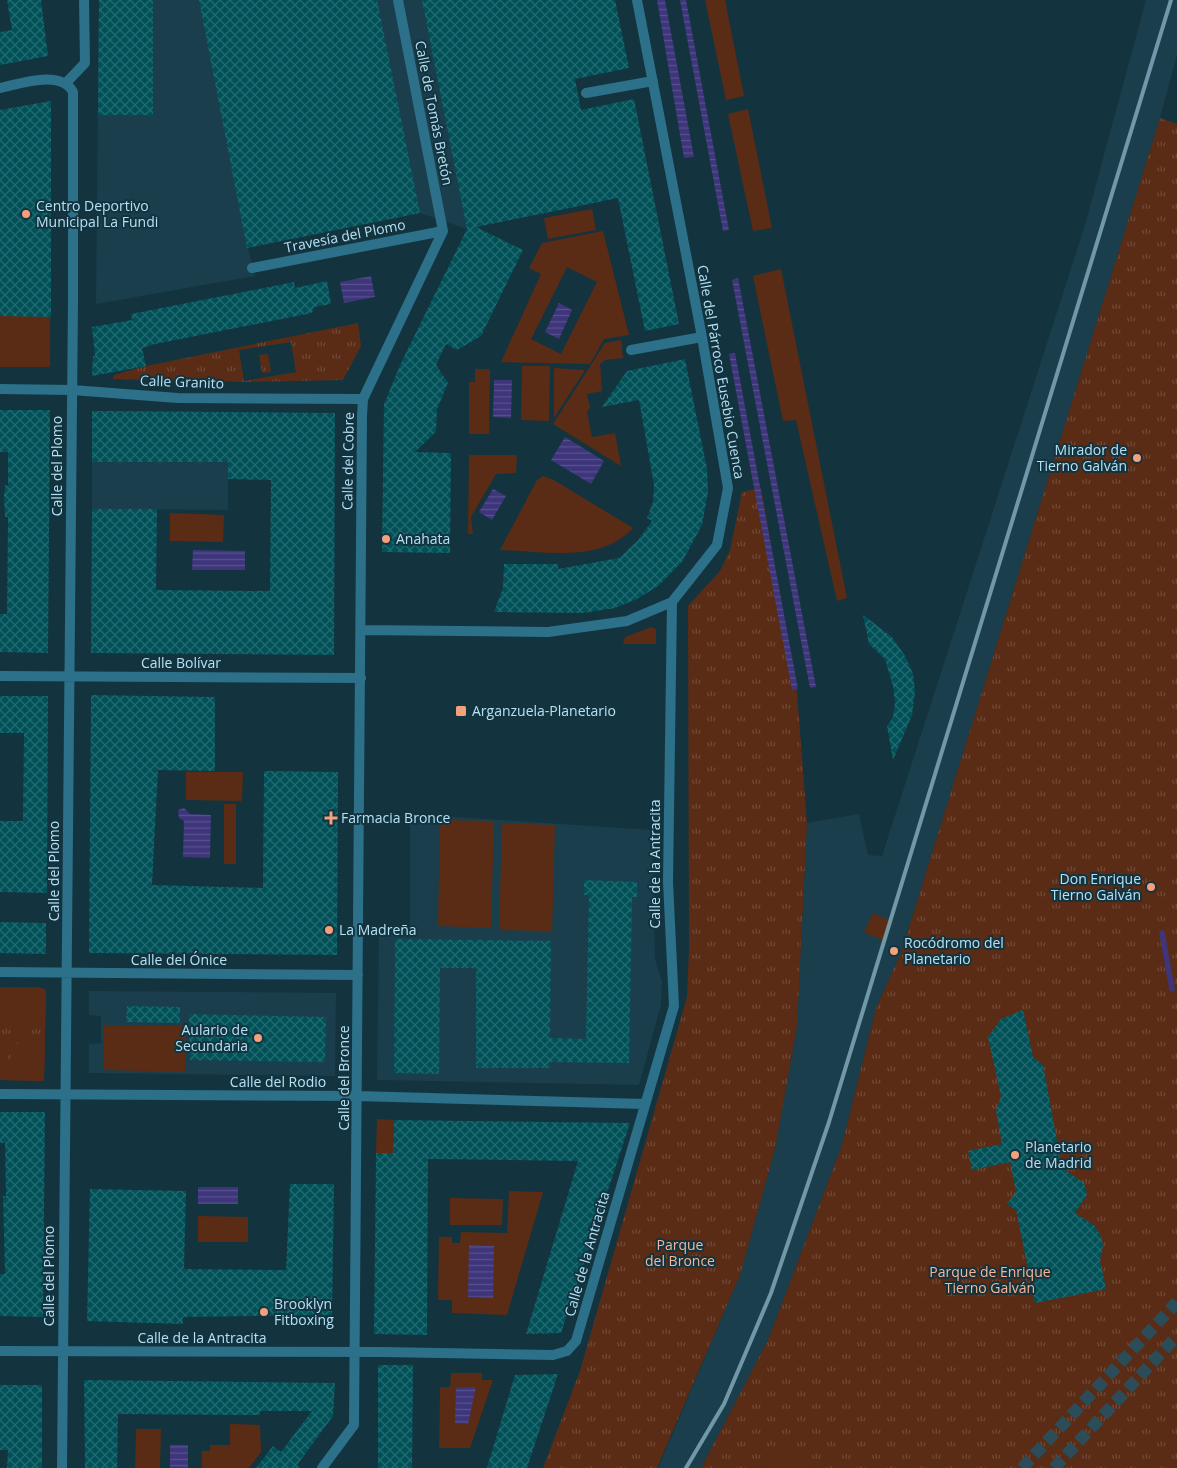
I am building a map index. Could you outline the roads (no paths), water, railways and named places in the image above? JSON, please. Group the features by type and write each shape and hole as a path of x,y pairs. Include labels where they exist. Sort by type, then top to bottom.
{"street":[{"path":"0,88 53,79 65,84 85,62 84,0"},
{"name":"Calle de Tomás Bretón","path":"398,0 442,231"},
{"name":"Calle del Párroco Eusebio Cuenca","path":"361,630 548,632 627,622 672,602 717,545 728,488 702,337 637,0"},
{"path":"586,93 653,81"},
{"name":"Calle del Plomo","path":"62,1468 70,677 73,92 65,84"},
{"name":"Travesía del Plomo","path":"252,268 442,231"},
{"name":"Calle del Cobre","path":"361,678 360,439 363,399 442,231"},
{"path":"631,350 702,337"},
{"name":"Calle Granito","path":"0,389 72,390 178,398 363,399"},
{"name":"Calle de la Antracita","path":"0,1351 355,1352 553,1355 566,1351 576,1341 674,1006 668,882 672,602"},
{"name":"Calle Bolívar","path":"0,676 361,678"},
{"name":"Calle del Bronce","path":"322,1468 354,1425 361,678"},
{"name":"Calle del Ónice","path":"0,972 358,975"},
{"name":"Calle del Rodio","path":"0,1094 357,1096 645,1104"}],"waterway":[{"path":"1162,933 1172,989"}],"tunnel":[{"path":"1022,1468 1177,1302"},
{"path":"1054,1468 1177,1336"}],"railway":[{"path":"686,1468 724,1404 771,1293 829,1122 1171,0"}],"place":[{"name":"Centro Deportivo Municipal La Fundi","path":"26,214"},
{"name":"Mirador de Tierno Galván","path":"1137,458"},
{"name":"Anahata","path":"386,539"},
{"name":"Arganzuela-Planetario","path":"461,711"},
{"name":"Farmacia Bronce","path":"331,818"},
{"name":"Don Enrique Tierno Galván","path":"1151,887"},
{"name":"La Madreña","path":"329,930"},
{"name":"Rocódromo del Planetario","path":"894,951"},
{"name":"Aulario de Secundaria","path":"258,1038"},
{"name":"Planetario de Madrid","path":"1015,1155"},
{"name":"Brooklyn Fitboxing","path":"264,1312"}],"park label":[{"name":"Parque del Bronce","path":"680,1254"},
{"name":"Parque de Enrique Tierno Galván","path":"990,1280"}]}
